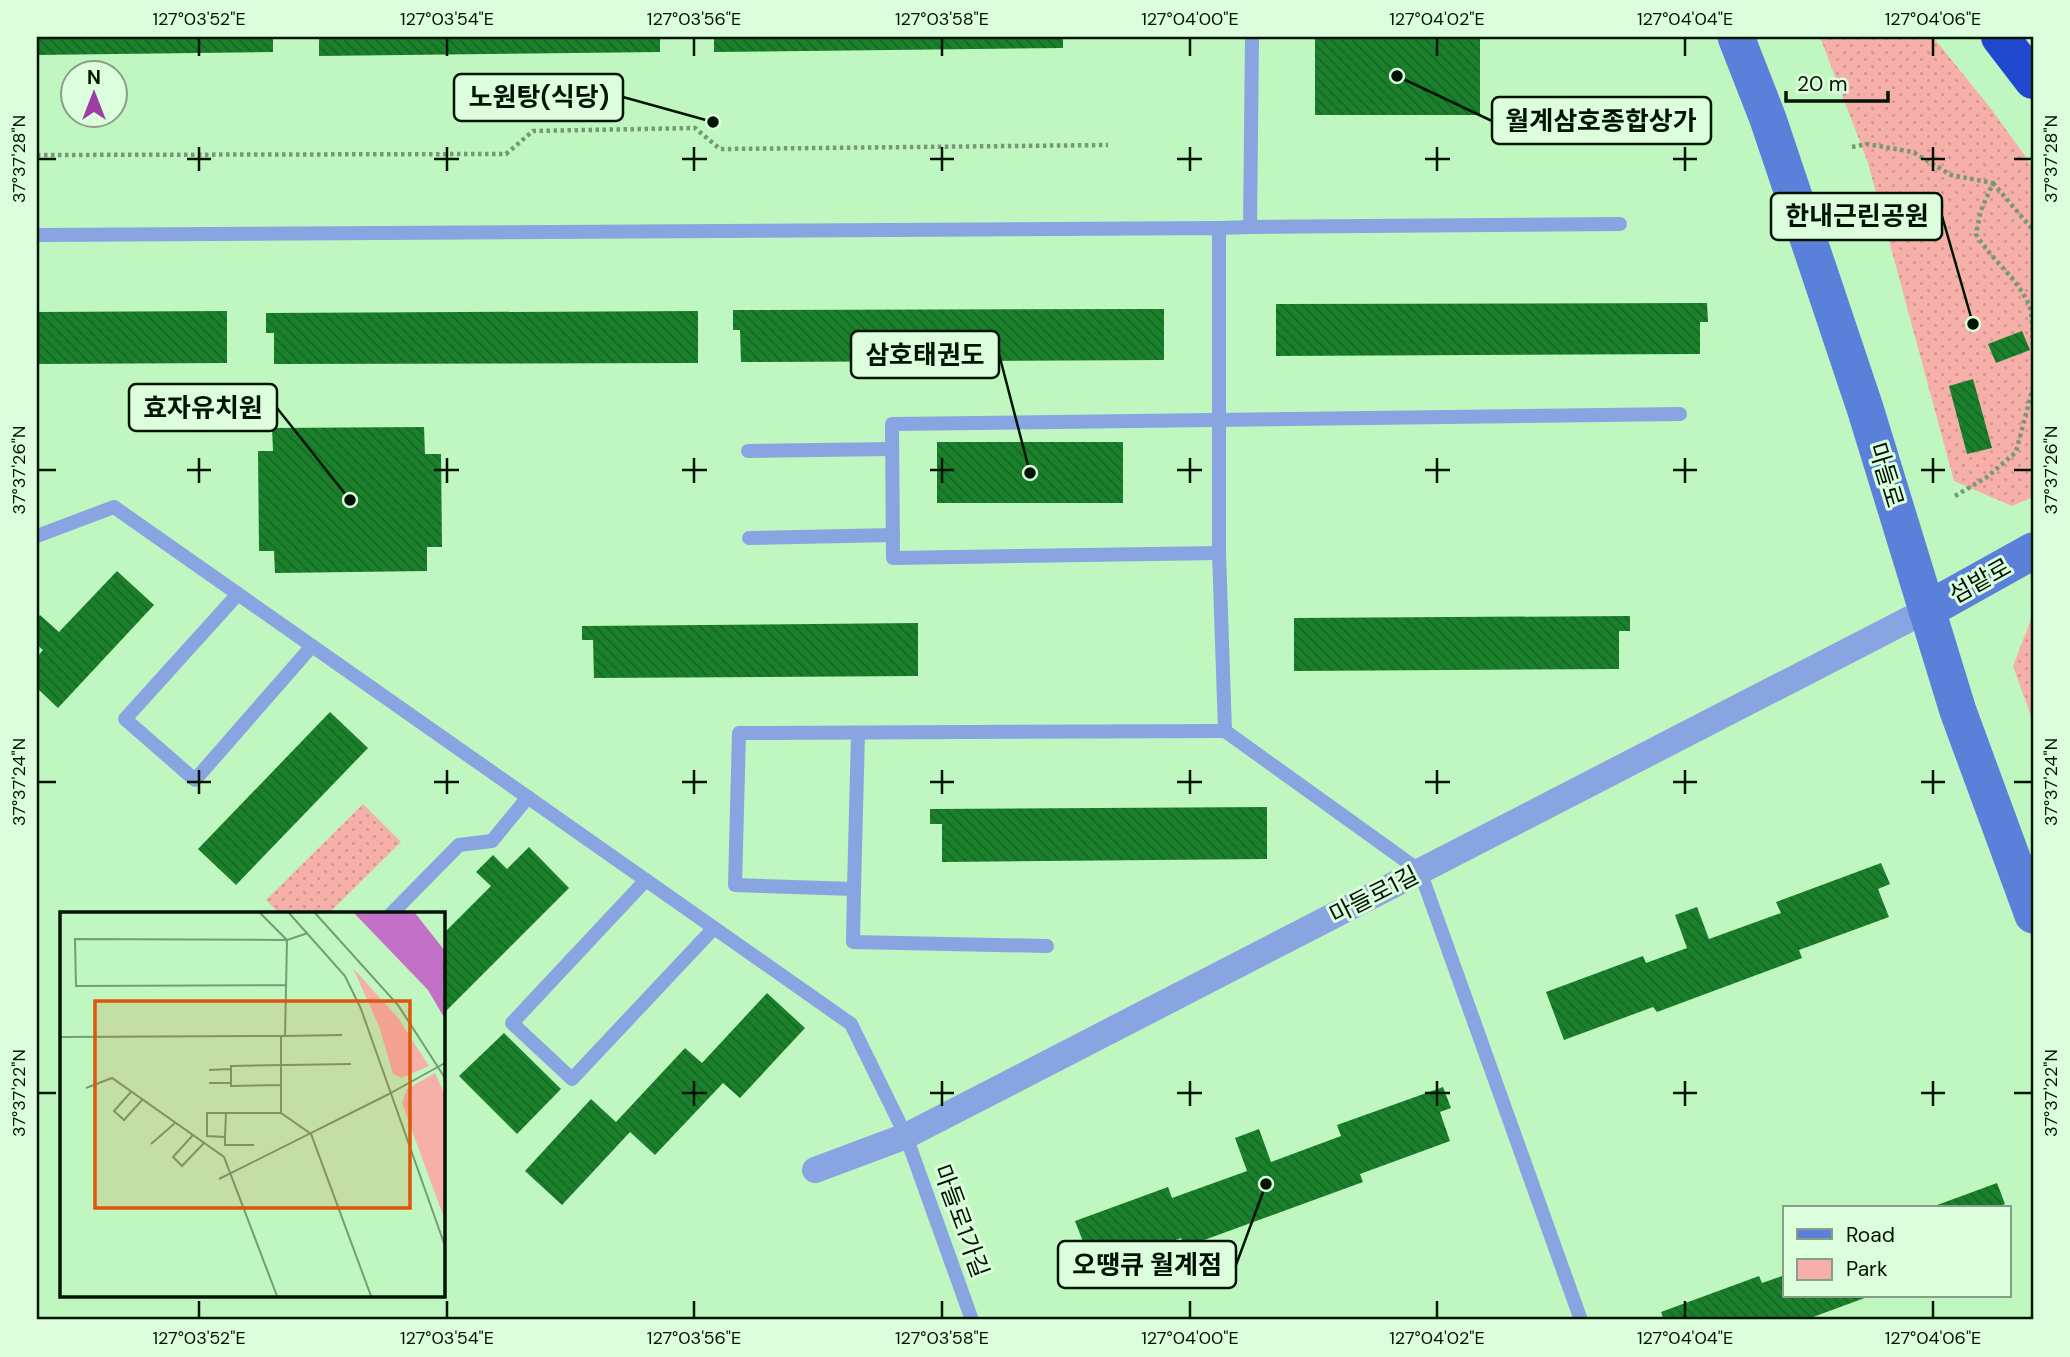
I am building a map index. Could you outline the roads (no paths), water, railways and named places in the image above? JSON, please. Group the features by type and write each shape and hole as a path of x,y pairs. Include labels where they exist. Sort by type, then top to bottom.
{"highway":[{"path":"2000,37 2033,80"}],"main road":[{"name":"마들로","path":"1736,37 1768,119 1865,408 1958,711 2033,915"},
{"name":"섬밭로","path":"1927,610 2033,551"}],"street":[{"name":"마들로1길","path":"815,1170 906,1136 1927,610"}],"lane":[{"path":"1250,226 1252,37"},
{"path":"37,235 1620,224"},
{"path":"1219,228 1219,553 1225,731"},
{"path":"1219,553 893,558 892,424 1219,422 1680,414"},
{"path":"748,451 892,449"},
{"name":"마들로1가길","path":"37,536 114,507 851,1024 906,1136 972,1320"},
{"path":"749,538 893,535"},
{"path":"238,594 125,719 195,780 312,646"},
{"path":"854,889 735,885 739,733 1225,731 1420,871 1581,1320"},
{"path":"858,733 853,942 1047,946"},
{"path":"393,912 458,845 492,841 528,797"},
{"path":"646,880 512,1023 572,1079 714,928"}],"place":[{"name":"월계삼호종합상가","path":"1397,76"},
{"name":"노원탕(식당)","path":"713,122"},
{"name":"한내근린공원","path":"1973,324"},
{"name":"삼호태권도","path":"1030,473"},
{"name":"효자유치원","path":"350,500"},
{"name":"오땡큐 월계점","path":"1266,1184"}]}
